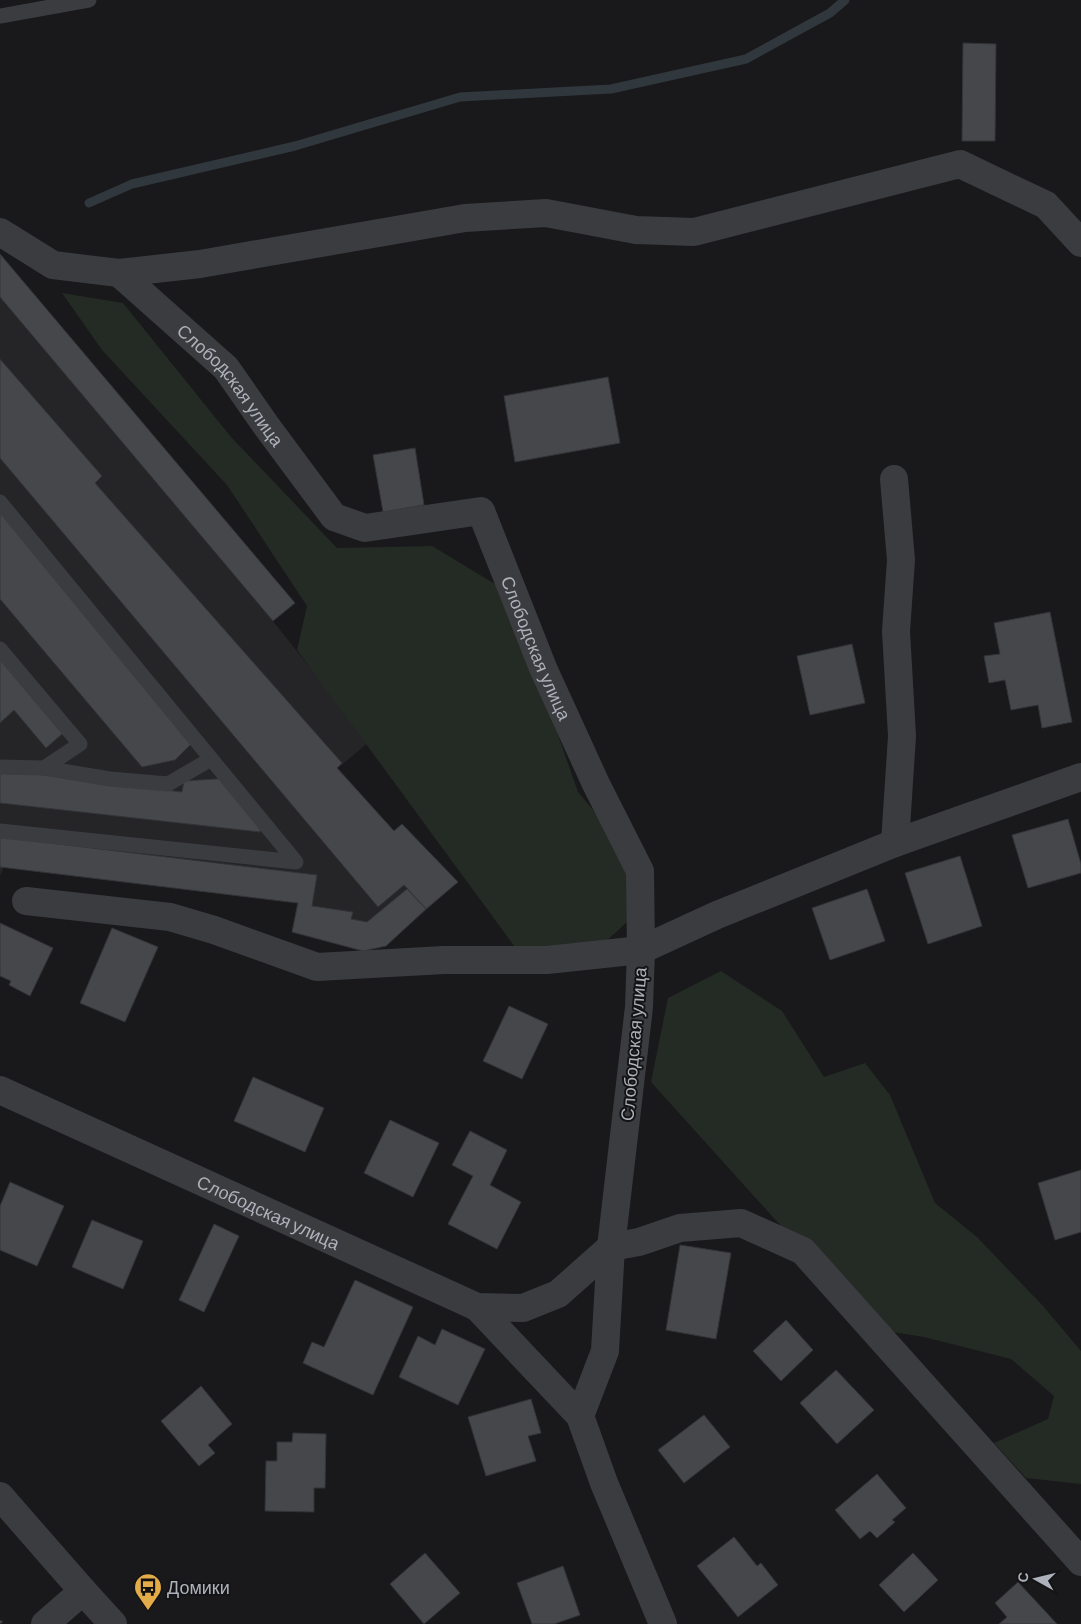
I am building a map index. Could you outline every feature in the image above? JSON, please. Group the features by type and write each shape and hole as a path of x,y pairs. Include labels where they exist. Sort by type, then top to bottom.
{"street":[{"path":"0,232 53,265 119,273 200,264 465,218 546,213 636,230 694,232 960,164 1046,205 1081,243"},
{"name":"Слободская улица","path":"119,273 226,368 264,424 334,517 365,528 481,511 542,668 596,784 640,871 641,950 639,1007 612,1247 605,1351 580,1416"},
{"path":"894,479 901,560 896,631 902,736 895,843"},
{"path":"26,901 170,917 214,930 317,966 444,960 547,960 641,950 717,915 895,843 1081,777"},
{"name":"Слободская улица","path":"0,1090 477,1307 523,1308 558,1294 612,1247"},
{"path":"612,1247 639,1242 680,1228 741,1223 802,1251 1081,1562"},
{"path":"477,1307 580,1416 604,1483 664,1624"},
{"path":"0,1496 113,1624"},
{"path":"45,1624 83,1592"}],"lane":[{"path":"0,16 90,0"},
{"path":"0,502 296,862 0,830"},
{"path":"0,649 80,744 44,768"},
{"path":"0,767 44,768 110,779 168,784 211,759"}],"path":[{"path":"0,1621 3,1624"}],"shaded area":[{"path":"0,254 295,603 273,621 369,742 338,768 394,831 402,824 458,882 386,946 363,951 292,932 297,903 4,867 0,876"},
{"path":"62,293 123,303 231,437 337,548 432,546 500,587 556,729 578,792 636,861 627,922 602,945 515,947 297,650 307,606 227,485 102,350"},
{"path":"721,971 782,1011 824,1077 865,1063 890,1095 935,1203 977,1237 1043,1306 1081,1351 1081,1484 1026,1478 994,1443 1048,1419 1054,1396 1011,1359 924,1337 874,1329 651,1082 668,998"}],"building":[{"path":"963,43 996,44 995,141 962,141"},
{"path":"0,254 295,603 273,621 0,297"},
{"path":"0,359 102,476 95,483 342,763 337,768 394,831 402,824 458,882 426,909 404,885 378,907 0,458"},
{"path":"608,377 620,443 515,462 504,396"},
{"path":"415,448 424,505 383,512 373,455"},
{"path":"0,512 194,741 175,760 142,767 0,599"},
{"path":"1050,612 1072,722 1042,728 1038,705 1011,710 1005,680 989,683 984,656 1000,654 994,623"},
{"path":"852,644 865,703 810,715 797,656"},
{"path":"0,647 70,727 46,748 14,710 0,723"},
{"path":"0,771 182,792 184,781 231,778 263,812 260,832 0,803"},
{"path":"1068,819 1081,864 1081,873 1028,888 1012,835"},
{"path":"0,837 317,875 312,906 353,912 351,919 367,922 407,889 426,909 386,946 363,951 292,932 298,903 0,867"},
{"path":"960,856 982,926 928,944 905,873"},
{"path":"867,889 885,941 830,960 812,908"},
{"path":"0,923 53,948 30,996 9,985 11,981 0,976"},
{"path":"112,928 158,947 125,1022 80,1003"},
{"path":"509,1006 548,1024 522,1079 483,1061"},
{"path":"253,1077 324,1108 305,1152 234,1121"},
{"path":"390,1120 439,1143 413,1197 364,1173"},
{"path":"470,1131 507,1150 490,1185 521,1202 497,1249 448,1224 473,1176 452,1165"},
{"path":"1081,1170 1081,1232 1055,1240 1038,1183"},
{"path":"10,1182 64,1206 37,1266 0,1250 0,1206"},
{"path":"92,1220 143,1241 123,1289 72,1267"},
{"path":"214,1224 239,1236 204,1312 179,1300"},
{"path":"680,1245 731,1253 716,1339 666,1330"},
{"path":"355,1280 413,1307 373,1395 303,1363 312,1342 324,1347"},
{"path":"786,1320 813,1350 781,1381 753,1351"},
{"path":"442,1329 485,1349 458,1405 399,1377 418,1336 435,1345"},
{"path":"836,1370 874,1410 837,1444 800,1403"},
{"path":"201,1386 232,1424 208,1445 215,1453 199,1466 161,1421"},
{"path":"531,1399 541,1433 528,1436 536,1461 486,1476 468,1417"},
{"path":"704,1415 730,1447 684,1483 658,1450"},
{"path":"293,1433 326,1434 325,1488 314,1488 314,1512 265,1511 266,1461 277,1461 277,1442 292,1442"},
{"path":"877,1474 906,1508 892,1520 895,1522 877,1538 870,1531 860,1539 835,1510"},
{"path":"734,1537 757,1566 761,1563 778,1585 738,1617 697,1566"},
{"path":"425,1553 460,1593 424,1624 390,1584"},
{"path":"913,1553 938,1580 904,1612 879,1585"},
{"path":"563,1566 580,1615 554,1624 532,1624 517,1583"},
{"path":"1018,1582 1057,1624 999,1624 1007,1617 995,1603"}],"waterway":[{"path":"89,203 132,184 295,146 460,97 611,89 746,59 830,13 845,0"}],"place":[{"name":"Домики","path":"148,1611"}]}
